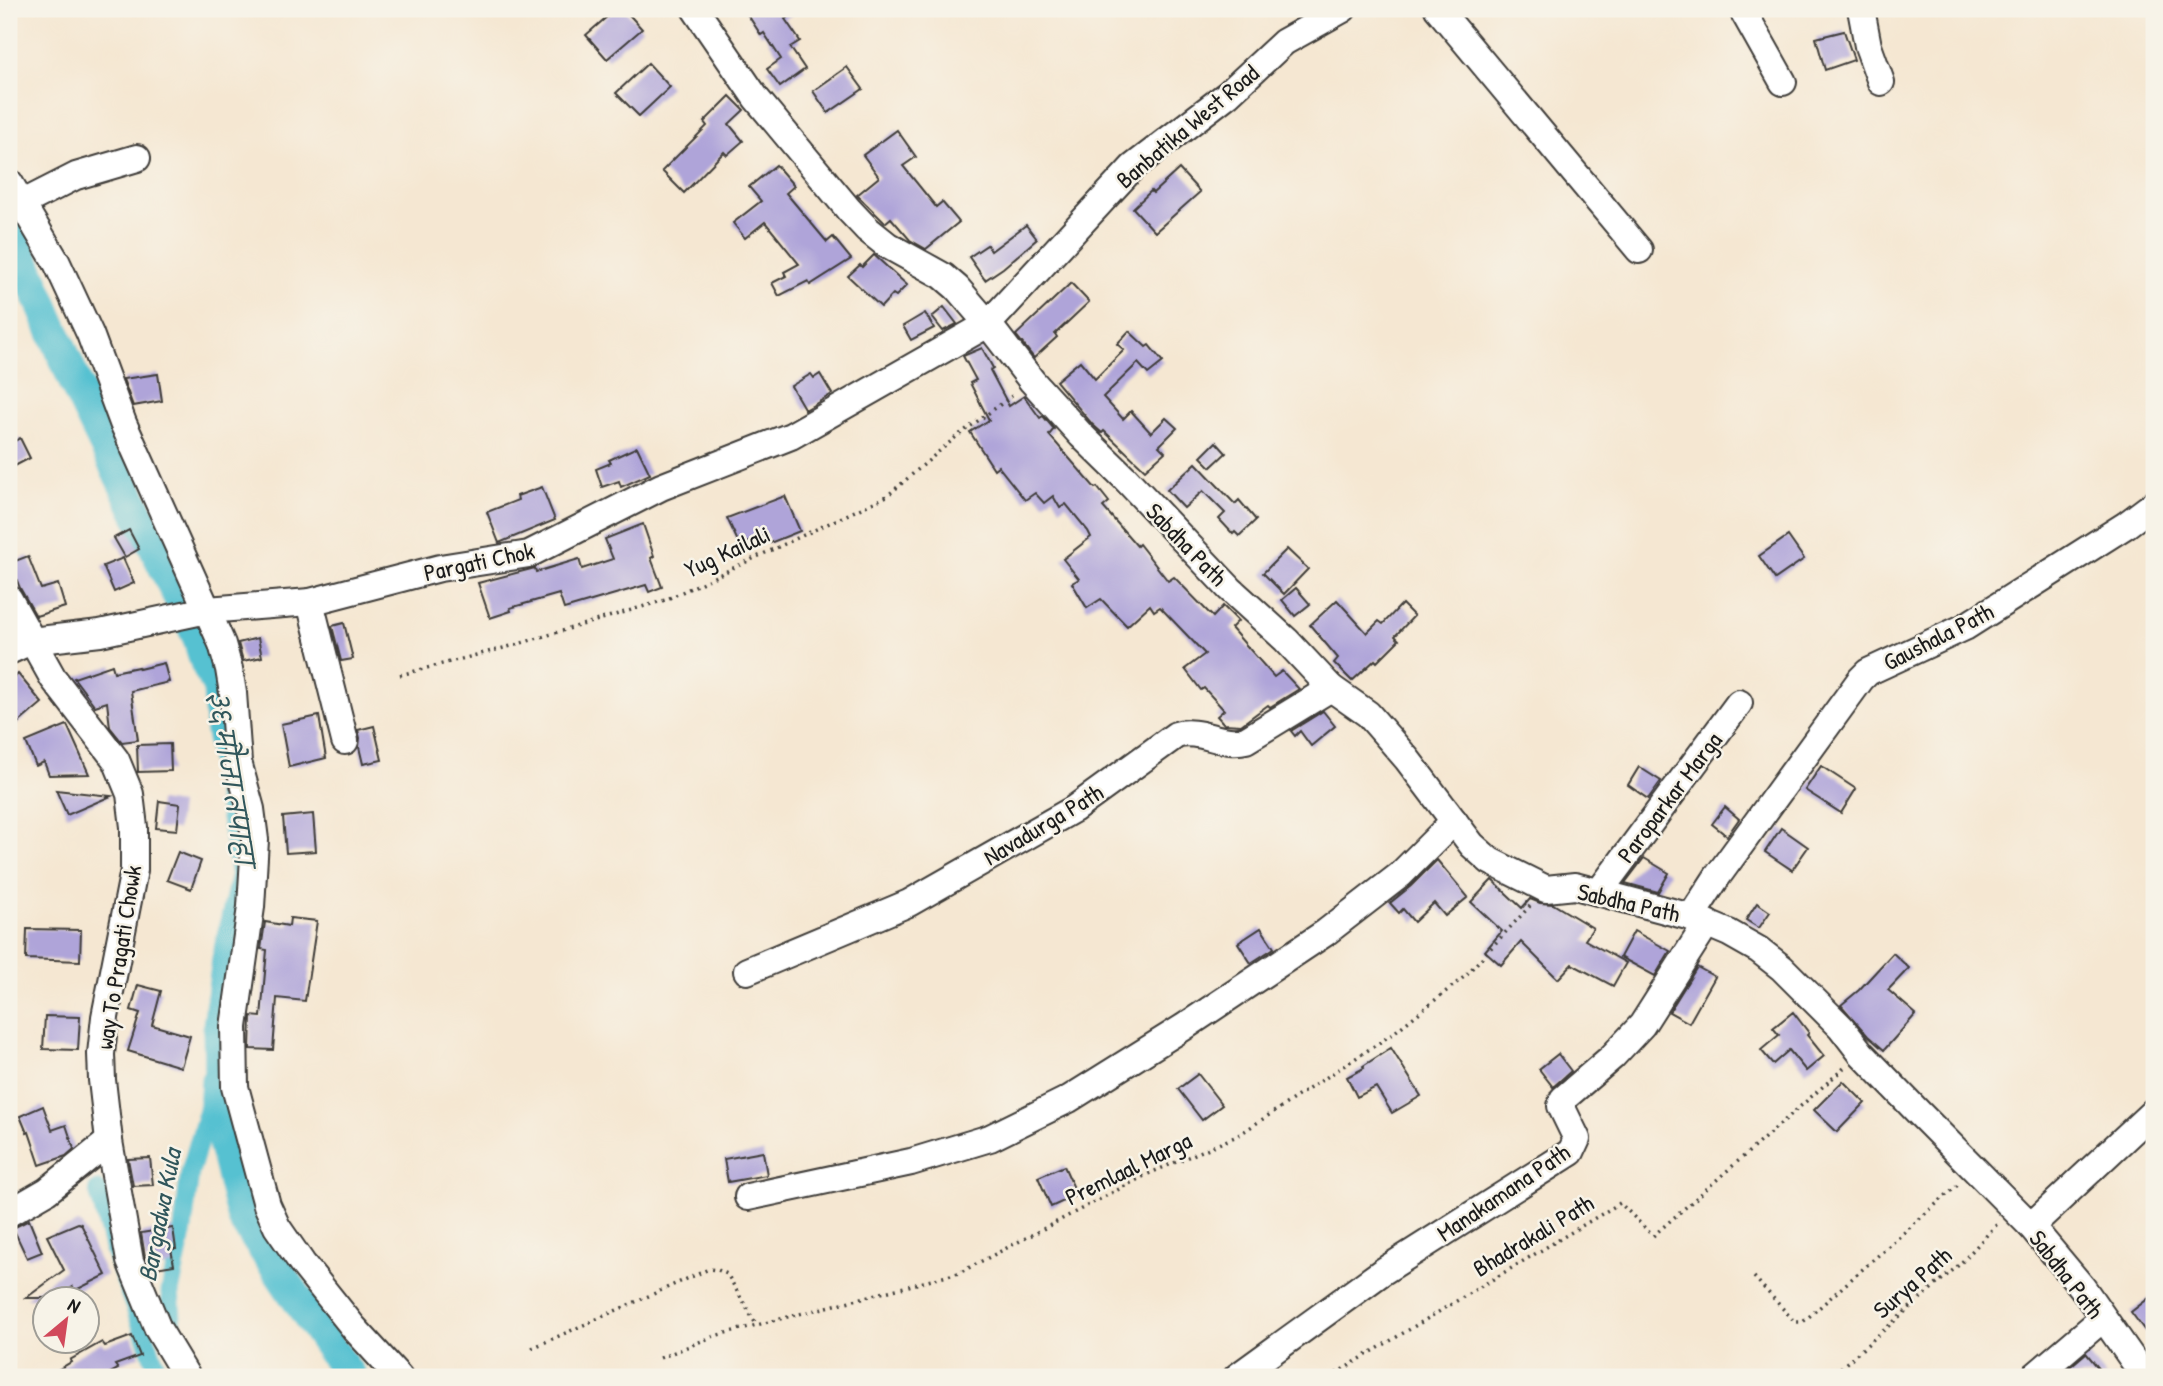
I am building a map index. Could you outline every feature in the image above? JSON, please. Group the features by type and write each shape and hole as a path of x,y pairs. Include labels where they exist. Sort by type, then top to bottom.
{"street":[{"name":"Sabdha Path","path":"695,9 757,98 858,220 887,245 943,276 957,288 1032,381 1081,435 1230,589 1286,640 1331,688 1368,714 1407,759 1472,845 1490,860 1546,890 1575,886 1699,920 1759,950 1782,968 1841,1027 1861,1053 2022,1217 2082,1287 2145,1377"},
{"name":"Banbatika West Road","path":"988,324 1133,167 1228,94 1284,42 1343,9"},
{"path":"1438,9 1639,250"},
{"path":"1742,9 1783,82"},
{"path":"1861,9 1868,46 1881,82"},
{"path":"137,158 15,193 57,263 90,334 194,613 222,644 229,669 239,762 251,809 255,840 252,894 234,1027 233,1062 235,1087 267,1205 277,1227 302,1263 354,1328 399,1377"},
{"name":"Pargati Chok","path":"20,646 100,633 194,613 310,602 440,568 530,554 661,487 791,436 988,324"},
{"name":"Gaushala Path","path":"1699,920 1726,866 1868,672 1965,627 2154,505"},
{"name":"way To Pragati Chowk","path":"9,599 20,646 53,677 116,760 130,794 134,827 134,870 105,1017 101,1054 109,1141 130,1261 159,1329 187,1377"},
{"path":"310,602 345,741"},
{"name":"Navadurga Path","path":"747,971 909,902 1074,809 1176,735 1188,733 1233,743 1246,740 1331,688"},
{"name":"Paroparkar Marga","path":"1599,892 1740,703"},
{"path":"748,1196 911,1162 990,1138 1069,1099 1184,1027 1325,933 1400,875 1454,821"},
{"name":"Manakamana Path","path":"1237,1377 1382,1272 1571,1152 1577,1139 1560,1106 1563,1099 1612,1057 1642,1025 1699,920"},
{"path":"2022,1217 2154,1111"},
{"path":"9,1213 47,1191 109,1141"},
{"path":"2034,1377 2102,1319"}],"path":[{"name":"Yug Kailali","path":"400,676 665,600 887,496 956,437 1032,381"},
{"name":"Premlaal Marga","path":"660,1358 714,1336 960,1273 1148,1174 1237,1136 1391,1035 1464,977 1546,890"},
{"name":"Bhadrakali Path","path":"1330,1377 1620,1203 1653,1236 1861,1053"},
{"path":"1754,1277 1795,1322 1803,1322 1975,1170"},
{"name":"Surya Path","path":"1830,1377 1960,1264 2022,1217"},
{"path":"532,1349 709,1269 727,1275 756,1325"}],"building":[{"path":"616,9 624,9 642,29 607,59 586,35"},
{"path":"744,9 800,9 785,19 800,41 790,47 805,69 780,87 767,69 781,59"},
{"path":"1844,31 1854,60 1825,70 1816,38"},
{"path":"648,63 670,87 639,116 616,93"},
{"path":"847,67 863,89 828,113 813,91"},
{"path":"730,96 744,110 729,124 743,141 727,155 724,152 684,193 662,171 707,126 704,122"},
{"path":"897,130 916,157 903,166 936,207 942,202 959,222 926,249 910,240 891,218 885,223 857,195 879,177 863,155"},
{"path":"776,165 794,186 786,193 827,242 833,237 851,259 810,285 808,281 779,296 772,283 786,276 784,272 799,264 765,222 745,238 733,223 761,201 749,187"},
{"path":"1179,169 1200,192 1155,232 1133,208"},
{"path":"1026,225 1037,239 985,280 969,257 987,245 991,251"},
{"path":"874,255 907,285 896,296 893,294 881,307 848,276"},
{"path":"1071,283 1089,302 1034,358 1016,335"},
{"path":"944,307 957,324 943,331 932,317"},
{"path":"925,313 934,328 911,340 903,326"},
{"path":"1129,331 1146,347 1149,345 1163,362 1148,374 1138,363 1103,397 1123,419 1131,411 1151,433 1166,418 1177,428 1159,446 1165,452 1145,470 1104,431 1102,433 1092,424 1056,381 1080,361 1095,379 1124,350 1117,344"},
{"path":"982,348 1009,406 1024,396 1040,418 1043,416 1054,429 1049,435 1109,502 1103,507 1137,546 1139,544 1168,581 1174,577 1213,617 1223,606 1238,621 1231,628 1274,677 1282,671 1299,689 1270,707 1268,705 1241,725 1224,724 1217,716 1224,710 1204,688 1201,690 1185,669 1205,654 1160,607 1154,611 1150,605 1127,626 1101,599 1087,608 1072,583 1079,579 1063,559 1091,537 1088,531 1066,504 1060,508 1053,496 1044,503 1035,493 1025,500 998,466 994,469 970,432 989,420 970,383 976,380 963,356"},
{"path":"158,374 162,401 133,406 123,379"},
{"path":"811,374 814,378 820,374 832,394 805,410 791,386"},
{"path":"20,438 30,458 9,469 9,444"},
{"path":"1216,442 1226,453 1211,467 1201,457"},
{"path":"637,447 650,474 621,487 619,481 602,487 596,469"},
{"path":"1196,463 1235,504 1239,500 1256,520 1239,536 1235,532 1233,534 1219,519 1225,513 1203,491 1184,508 1167,490"},
{"path":"542,487 555,520 499,543 487,512 518,500 517,496"},
{"path":"785,496 800,531 770,543 766,534 740,546 727,518"},
{"path":"643,524 654,556 651,558 662,587 649,592 646,585 564,609 559,594 510,608 511,611 490,618 478,583 535,568 536,572 579,559 582,569 613,559 605,539"},
{"path":"129,530 139,549 125,557 114,538"},
{"path":"1788,536 1804,559 1775,579 1759,556"},
{"path":"1287,549 1308,569 1284,594 1263,573"},
{"path":"28,556 41,589 58,584 65,607 36,616 10,563"},
{"path":"123,558 134,583 114,592 103,566"},
{"path":"1296,588 1310,604 1295,616 1282,600"},
{"path":"1337,600 1367,633 1379,621 1383,624 1402,604 1414,616 1395,636 1399,640 1377,662 1375,660 1352,681 1334,663 1338,658 1310,625"},
{"path":"344,623 353,659 341,661 332,626"},
{"path":"258,638 262,657 243,661 238,643"},
{"path":"164,663 169,682 131,691 138,740 122,742 110,727 107,702 95,706 74,678 112,665 114,672"},
{"path":"18,674 42,703 9,731 9,682"},
{"path":"1323,711 1335,726 1311,746 1300,731 1295,736 1291,731"},
{"path":"319,716 326,758 289,767 281,724"},
{"path":"67,725 89,774 49,775 44,762 36,766 26,742"},
{"path":"374,726 382,760 363,764 358,730"},
{"path":"170,744 171,771 138,772 137,745"},
{"path":"1821,766 1856,789 1841,813 1805,790"},
{"path":"1639,767 1661,781 1648,799 1628,785"},
{"path":"56,790 111,796 67,815"},
{"path":"159,801 180,804 177,830 156,828"},
{"path":"1725,807 1739,819 1727,836 1712,824"},
{"path":"313,814 316,851 286,853 283,817"},
{"path":"1781,828 1808,847 1792,870 1765,852"},
{"path":"178,852 201,861 191,889 167,880"},
{"path":"1644,858 1669,873 1658,892 1625,883"},
{"path":"1437,860 1468,897 1445,916 1434,903 1414,922 1403,909 1399,913 1390,903"},
{"path":"1492,880 1522,908 1530,899 1553,904 1593,928 1585,940 1626,963 1613,986 1572,964 1558,979 1521,942 1501,965 1485,951 1502,931 1471,902"},
{"path":"1757,903 1770,912 1759,928 1746,920"},
{"path":"290,918 317,921 305,1001 277,998 273,1050 250,1049 251,1016 261,1017 267,950 261,949 265,922 289,926"},
{"path":"1261,928 1274,948 1251,963 1238,943"},
{"path":"27,929 81,930 80,961 26,959"},
{"path":"1634,931 1670,951 1655,976 1620,957"},
{"path":"1893,953 1909,968 1888,990 1916,1014 1884,1050 1841,1005 1859,990"},
{"path":"1697,967 1715,977 1689,1023 1669,1012"},
{"path":"138,985 161,991 152,1025 190,1036 181,1067 128,1051 140,1013 131,1010"},
{"path":"1793,1012 1824,1056 1806,1071 1789,1050 1773,1064 1761,1050 1779,1035 1773,1028"},
{"path":"45,1016 80,1017 78,1050 43,1049"},
{"path":"1391,1048 1421,1096 1392,1113 1376,1087 1357,1097 1347,1077"},
{"path":"1558,1054 1571,1071 1553,1087 1539,1069"},
{"path":"1198,1074 1222,1105 1202,1120 1178,1089"},
{"path":"1843,1081 1865,1103 1837,1132 1814,1110"},
{"path":"43,1106 52,1130 66,1125 74,1149 66,1156 40,1165 29,1132 27,1133 20,1116"},
{"path":"763,1152 767,1175 728,1182 724,1159"},
{"path":"150,1158 153,1185 133,1186 128,1159"},
{"path":"1064,1166 1077,1195 1051,1207 1038,1177"},
{"path":"29,1220 42,1252 27,1258 13,1228"},
{"path":"81,1224 106,1275 88,1284 45,1284 64,1270 47,1236"},
{"path":"173,1228 176,1249 171,1249 174,1265 150,1269 141,1233"},
{"path":"2154,1294 2154,1343 2131,1312"},
{"path":"132,1336 140,1356 115,1365 118,1369 103,1377 46,1377 81,1354 102,1354 102,1342 105,1346"},
{"path":"2086,1353 2106,1377 2058,1377"}],"waterway":[{"name":"३६ मौजा तपाहा","path":"9,226 78,389 198,636 206,662 219,688 221,726 247,875 228,959 219,1026 221,1130 243,1218 350,1377"},
{"name":"Bargadwa Kula","path":"183,1351 173,1331 170,1292 183,1229 190,1172 208,1110 210,1079 220,1061"},
{"path":"98,1190 114,1250 160,1377"}]}
